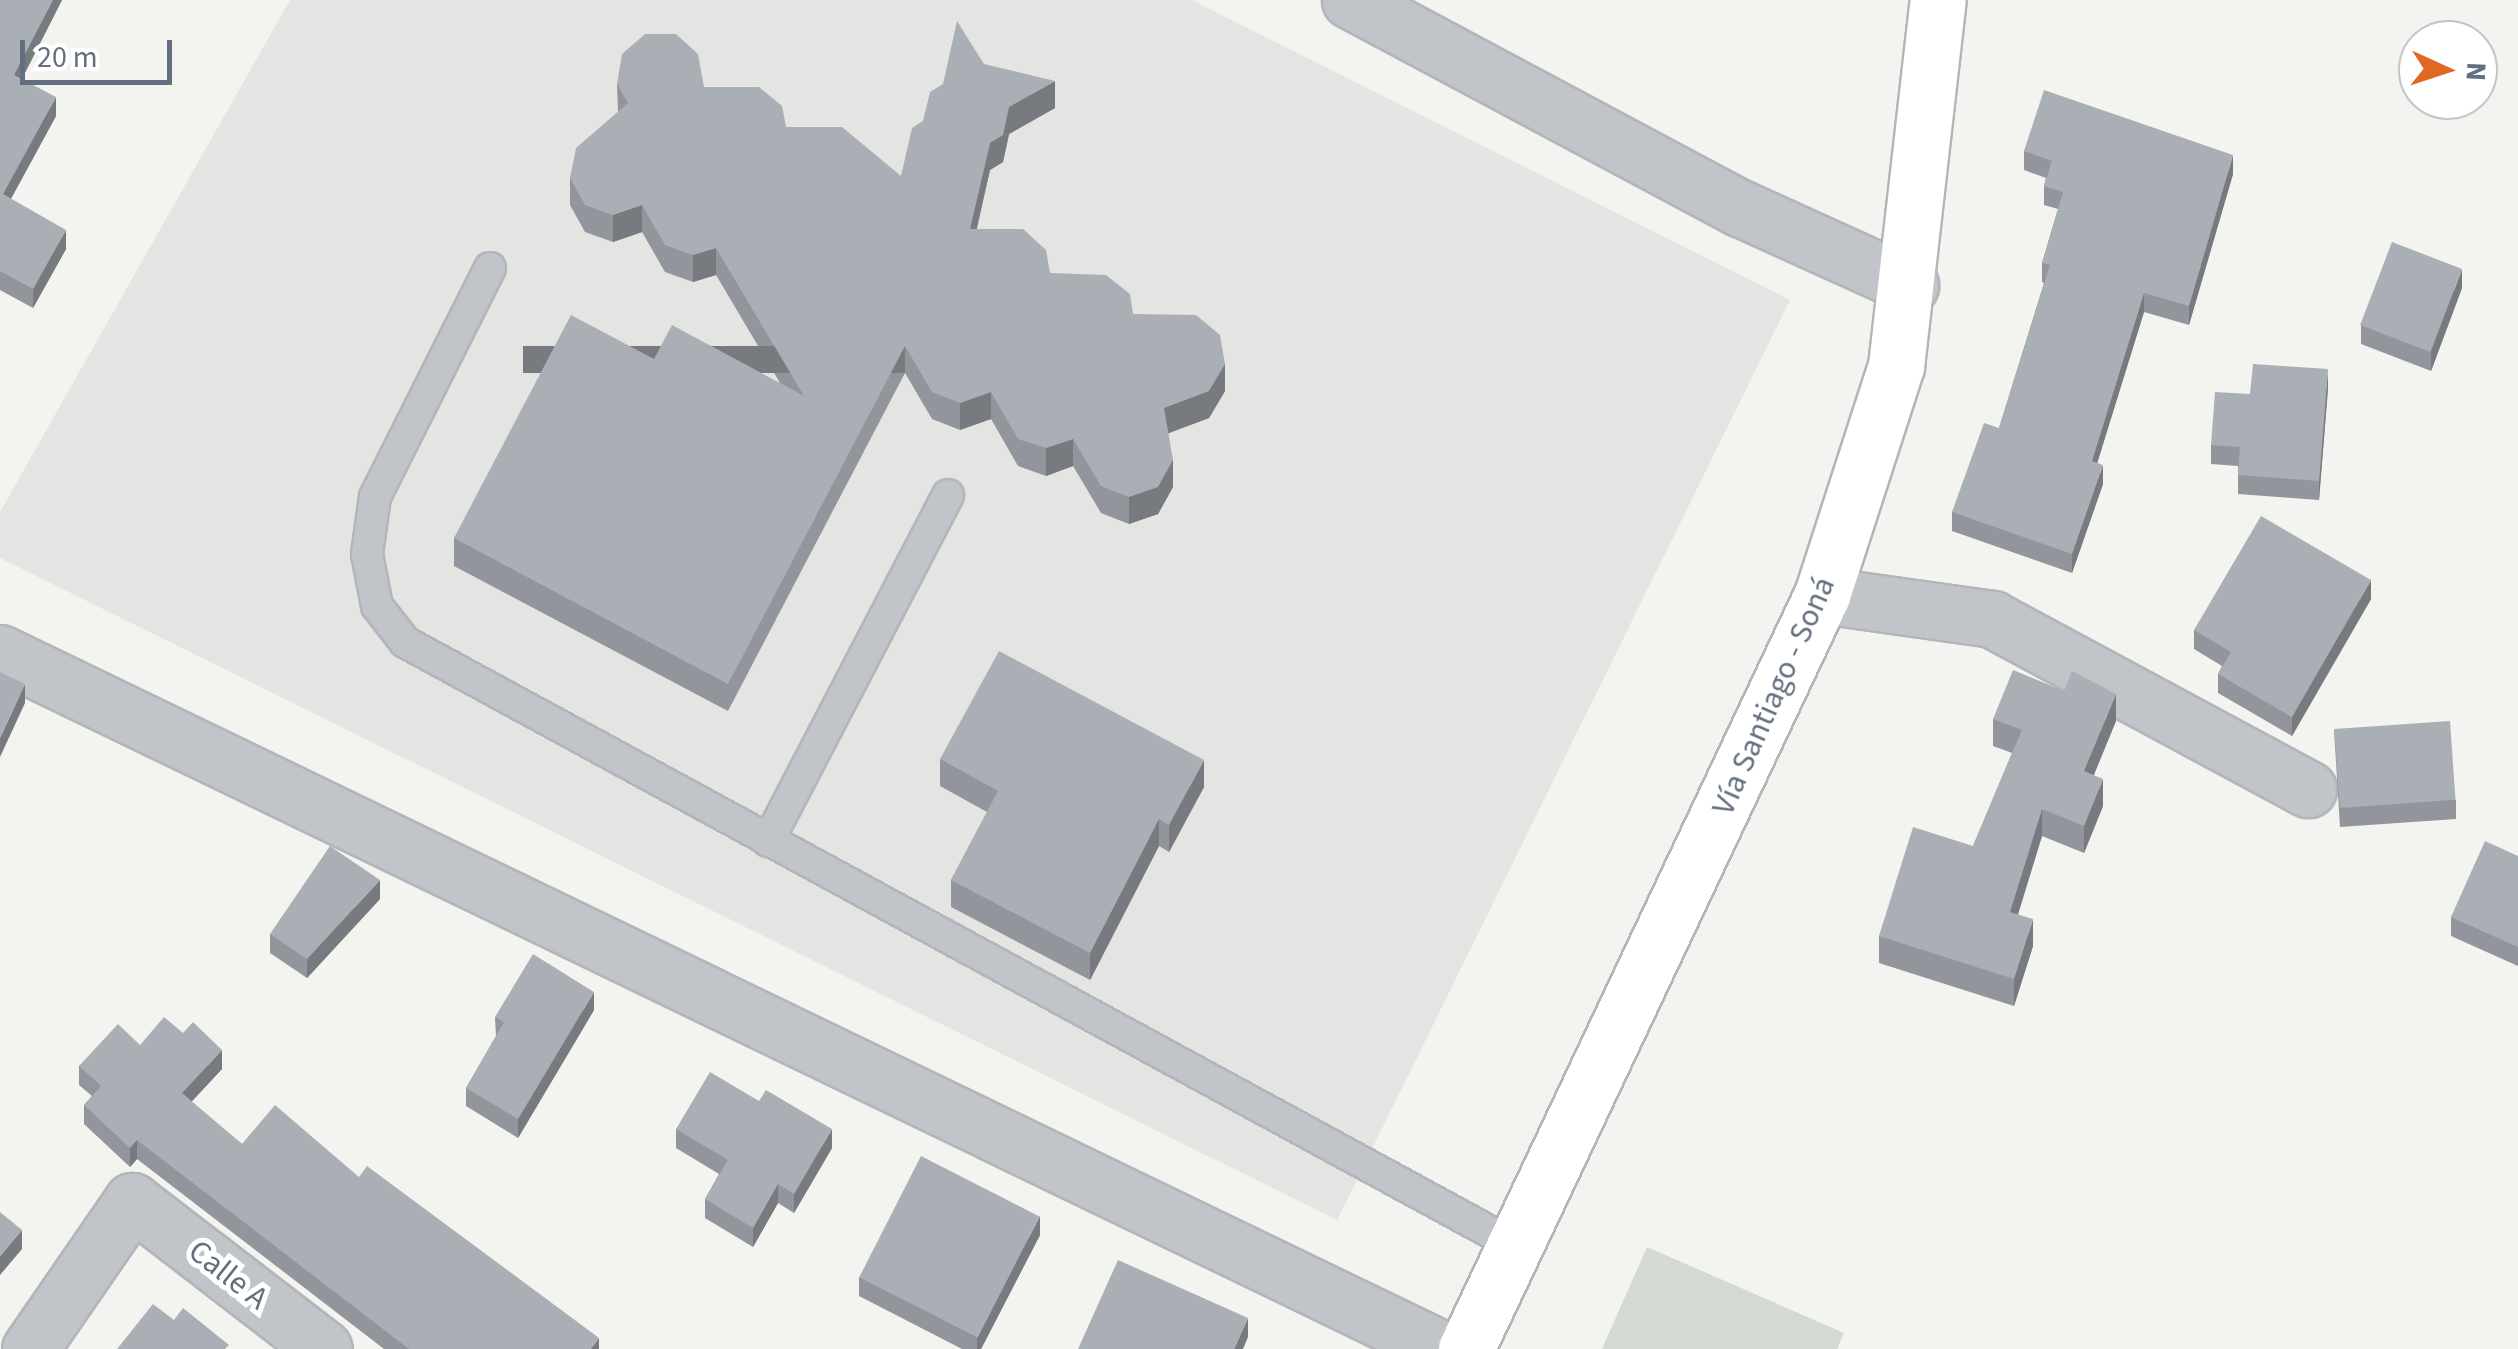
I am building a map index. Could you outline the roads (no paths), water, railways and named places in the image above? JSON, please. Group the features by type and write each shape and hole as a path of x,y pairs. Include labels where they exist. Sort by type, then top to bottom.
{"main road":[{"name":"Vía Santiago - Soná","path":"1466,1349 1822,595 1896,366 1910,285 1938,0"}],"street":[{"path":"1350,0 1740,208 1910,285"},
{"path":"1822,595 1992,620 2308,789"},
{"path":"0,653 1440,1349"},
{"name":"Calle A","path":"30,1349 132,1201 324,1349"}],"lane":[{"path":"490,268 375,497 367,554 377,606 406,642 1516,1246"},
{"path":"768,841 948,494"}]}
